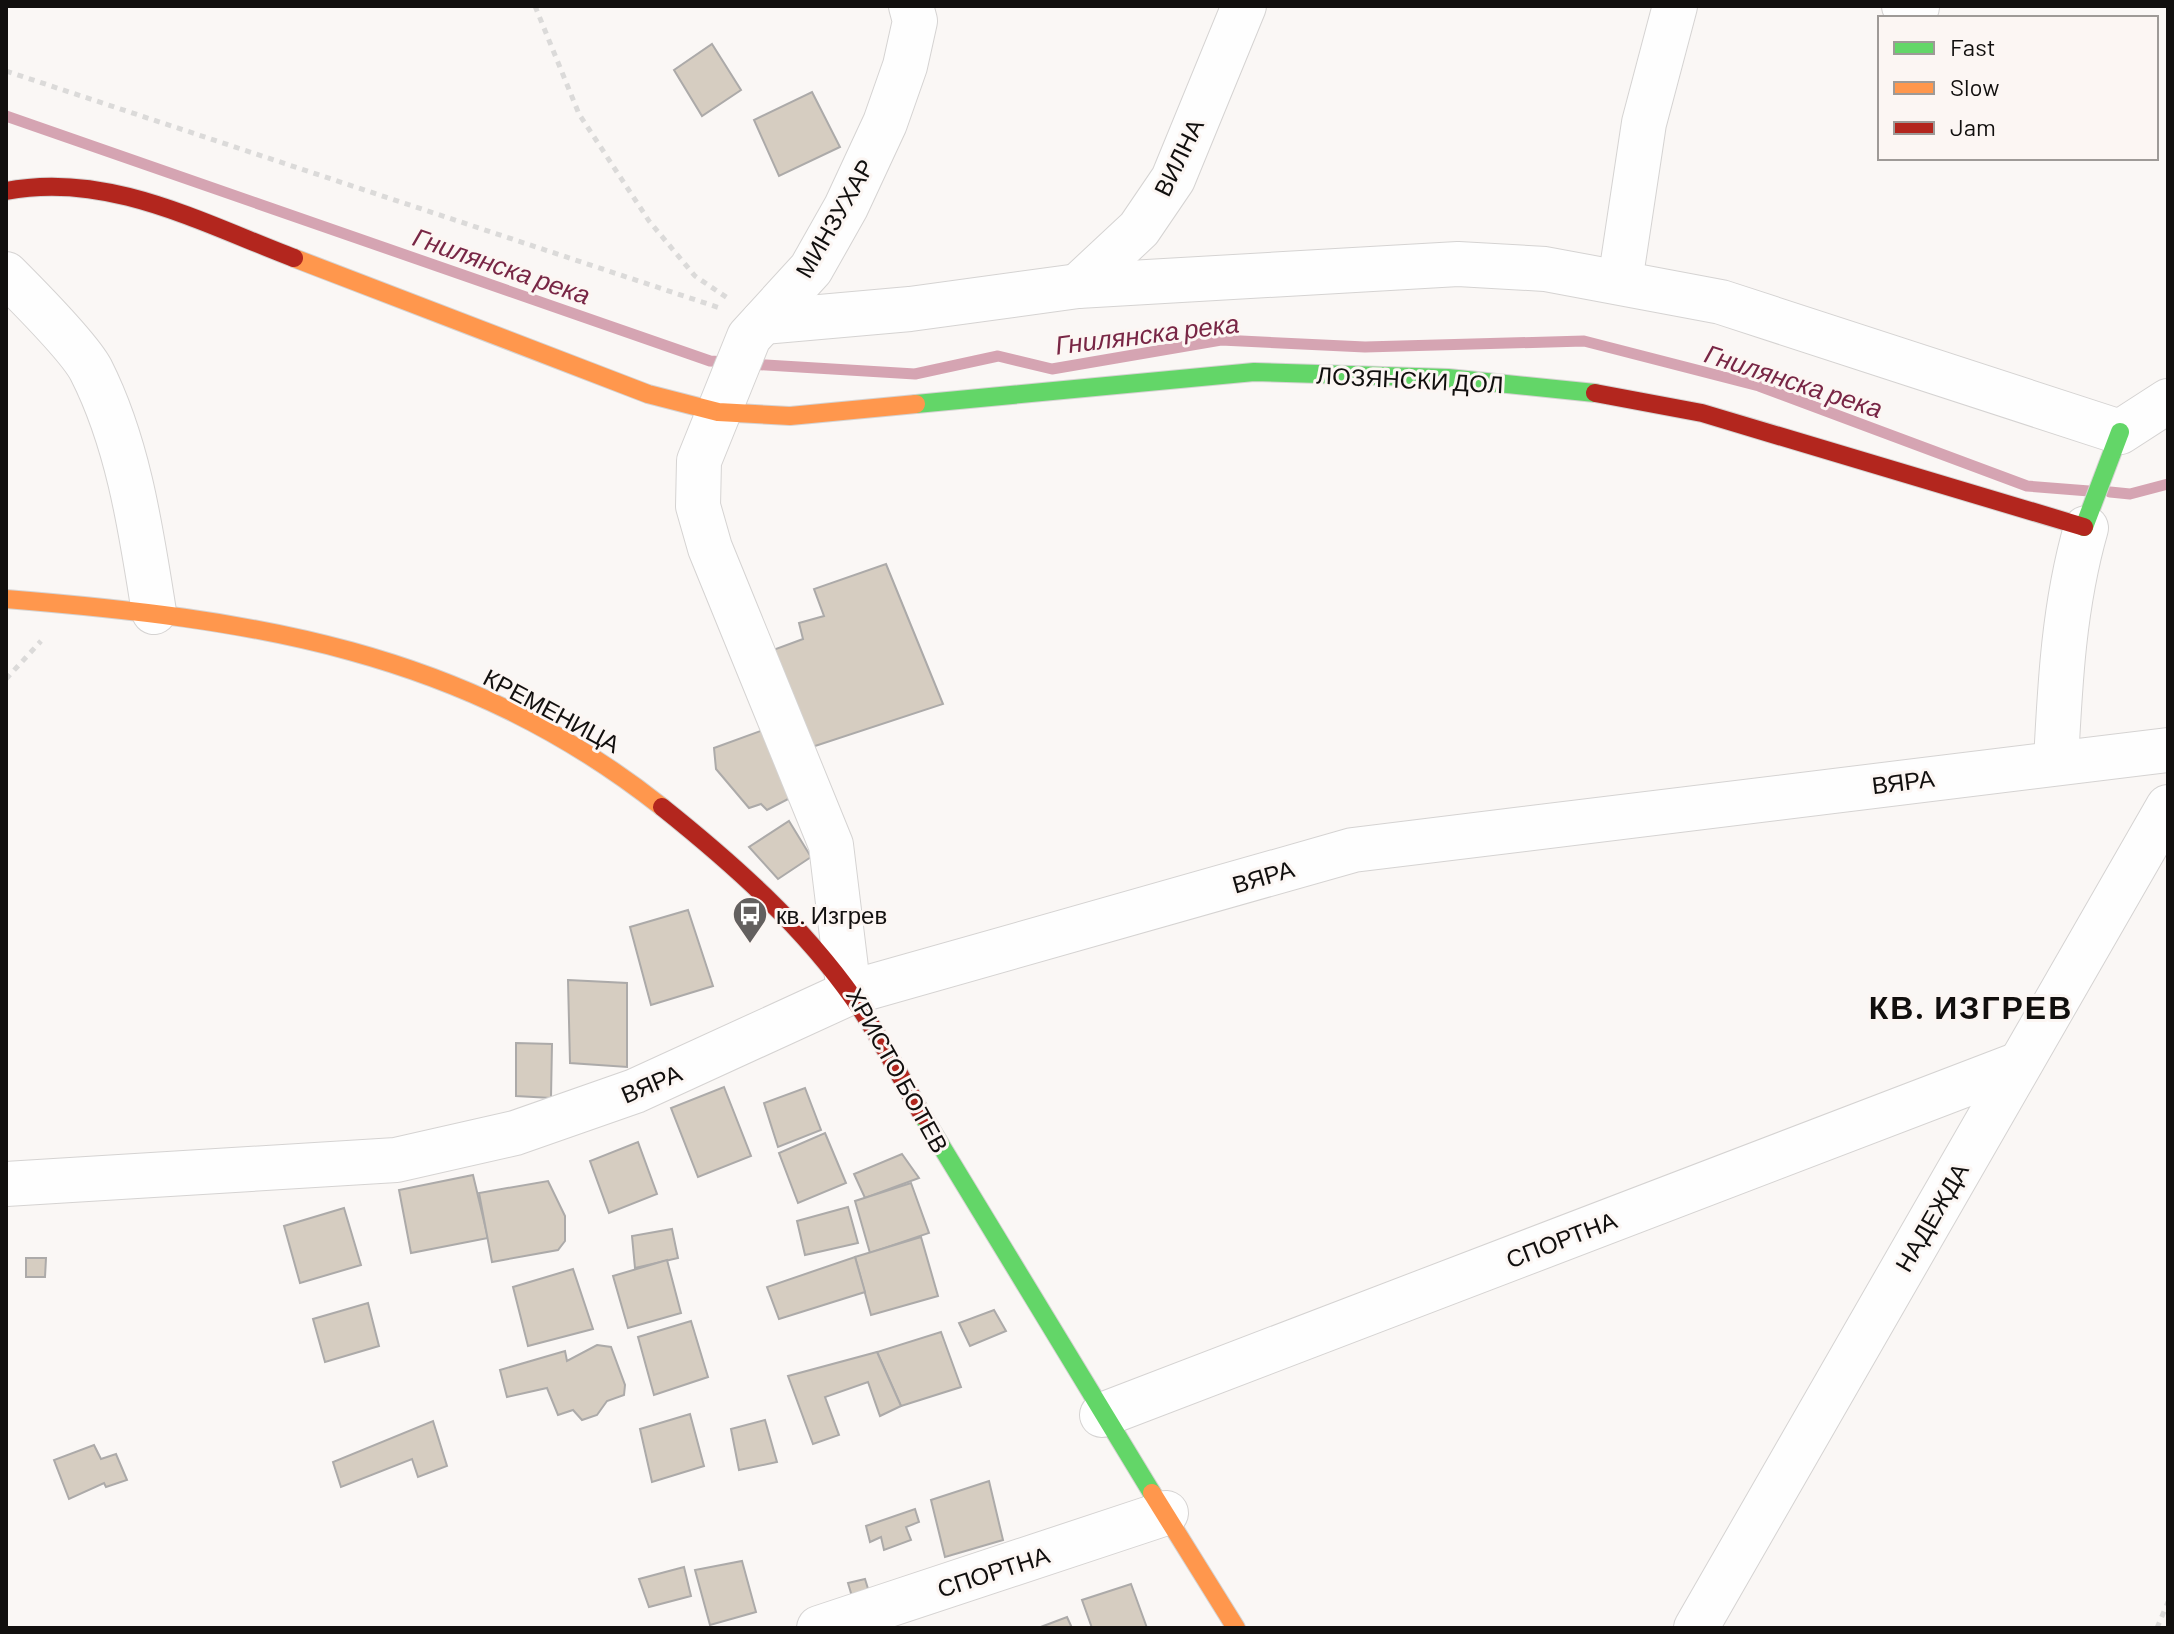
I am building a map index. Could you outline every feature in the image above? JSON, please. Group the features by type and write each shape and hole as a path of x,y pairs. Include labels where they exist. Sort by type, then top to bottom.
{"street":[{"name":"МИНЗУХАР","path":"722,402 756,330 811,269 846,207 885,123 905,66 915,21 911,6"},
{"name":"ВИЛНА","path":"1078,286 1139,229 1173,179 1244,6"},
{"path":"1620,282 1644,123 1675,6"},
{"name":"ЛОЗЯНСКИ ДОЛ","path":"6,191 42,183 79,183 150,203 648,394 722,402 790,416 1254,372 1448,378 1596,393 1702,413 2088,518"},
{"path":"756,330 1078,286 1458,264 1545,269 1721,302 1793,323 2113,446"},
{"path":"6,274 90,367 118,438 139,520 154,612"},
{"path":"2056,762 2062,644 2071,578 2088,518 2113,446 2168,401"},
{"name":"ХРИСТО БОТЕВ","path":"722,402 699,461 698,506 710,548 831,845 849,993 1102,1415 1236,1628"},
{"name":"КРЕМЕНИЦА","path":"6,599 154,612 282,631 402,665 512,711 613,769 683,821 770,904 849,993"},
{"name":"ВЯРА","path":"6,1184 396,1160 515,1133 635,1091 849,993 1353,850 2168,750"},
{"name":"НАДЕЖДА","path":"1696,1628 2168,807"},
{"name":"СПОРТНА","path":"1102,1415 2019,1064"},
{"name":"СПОРТНА","path":"819,1628 1166,1513"}],"path":[{"path":"535,6 579,114 649,221 695,276 756,330"},
{"path":"6,71 756,330"},
{"path":"2157,1628 2168,1602"}],"building":[{"path":"712,44 741,90 702,116 674,70"},
{"path":"812,92 840,147 779,176 754,120"},
{"path":"886,564 943,704 812,747 773,650 803,639 799,623 824,616 814,589"},
{"path":"766,729 792,797 767,810 761,804 749,808 716,769 714,748"},
{"path":"789,821 811,857 778,879 749,847"},
{"path":"688,910 713,986 651,1005 630,927"},
{"path":"568,980 627,983 627,1067 570,1063"},
{"path":"516,1043 552,1044 551,1098 516,1096"},
{"path":"724,1087 751,1156 698,1177 671,1108"},
{"path":"805,1088 821,1130 778,1147 764,1103"},
{"path":"825,1133 846,1183 798,1203 779,1153"},
{"path":"638,1142 657,1194 609,1213 590,1161"},
{"path":"902,1154 919,1178 865,1198 854,1174"},
{"path":"473,1175 488,1238 411,1253 399,1190"},
{"path":"548,1181 565,1216 565,1241 558,1250 492,1262 479,1193"},
{"path":"911,1183 929,1233 870,1253 855,1201"},
{"path":"848,1207 858,1243 805,1255 797,1221"},
{"path":"344,1208 361,1265 300,1283 284,1226"},
{"path":"672,1229 678,1258 635,1268 632,1236"},
{"path":"921,1237 938,1296 871,1315 855,1257"},
{"path":"855,1257 865,1292 779,1319 767,1287"},
{"path":"26,1258 46,1258 45,1277 26,1277"},
{"path":"667,1260 681,1313 628,1328 613,1276"},
{"path":"573,1269 593,1329 528,1346 513,1287"},
{"path":"368,1303 379,1346 325,1362 313,1319"},
{"path":"994,1310 1006,1331 970,1346 959,1323"},
{"path":"691,1321 708,1377 654,1395 638,1337"},
{"path":"941,1332 961,1387 901,1406 877,1352"},
{"path":"597,1345 611,1347 625,1385 624,1395 607,1401 597,1415 582,1420 573,1410 558,1415 547,1388 507,1397 500,1370 565,1351 567,1361"},
{"path":"877,1352 901,1406 880,1416 868,1382 825,1397 839,1435 813,1444 788,1376"},
{"path":"690,1414 704,1466 652,1482 640,1429"},
{"path":"765,1420 777,1462 739,1470 731,1429"},
{"path":"433,1421 447,1466 418,1477 412,1459 341,1487 333,1462"},
{"path":"94,1445 101,1459 116,1454 127,1480 106,1487 104,1483 69,1499 54,1460"},
{"path":"989,1481 1003,1540 945,1557 931,1500"},
{"path":"915,1509 919,1522 906,1527 911,1540 884,1550 881,1537 870,1542 866,1526"},
{"path":"742,1561 756,1612 710,1625 695,1570"},
{"path":"684,1567 691,1596 649,1607 639,1579"},
{"path":"865,1579 870,1595 853,1600 848,1583"},
{"path":"1131,1584 1147,1628 1092,1628 1082,1600"},
{"path":"1067,1617 1072,1628 1038,1628"}],"waterway":[{"name":"Гнилянска река","path":"6,116 710,361 727,362"},
{"name":"Гнилянска река","path":"748,364 915,374 998,356 1052,369 1221,340 1365,347 1584,341 1759,386 2027,486 2089,491"},
{"name":"Гнилянска река","path":"2110,492 2130,494 2168,484"}],"traffic: fast":[{"path":"916,404 1254,372 1448,378 1595,393"},
{"path":"2084,527 2120,432"},
{"path":"923,1116 1152,1493"}],"traffic: slow":[{"path":"294,258 648,394 718,412 790,416 916,404"},
{"path":"6,599 184,618 268,632 351,651 431,677 510,711 586,754 662,807"},
{"path":"1152,1493 1236,1628"}],"traffic: jam":[{"path":"6,191 44,187 81,188 117,194 189,216 294,258"},
{"path":"1595,393 1702,413 2084,527"},
{"path":"662,807 740,873 789,920 834,972 881,1042 923,1116"}],"place":[{"name":"кв. Изгрев","path":"750,945"}],"district":[{"name":"КВ. ИЗГРЕВ","path":"1971,1006"}]}
